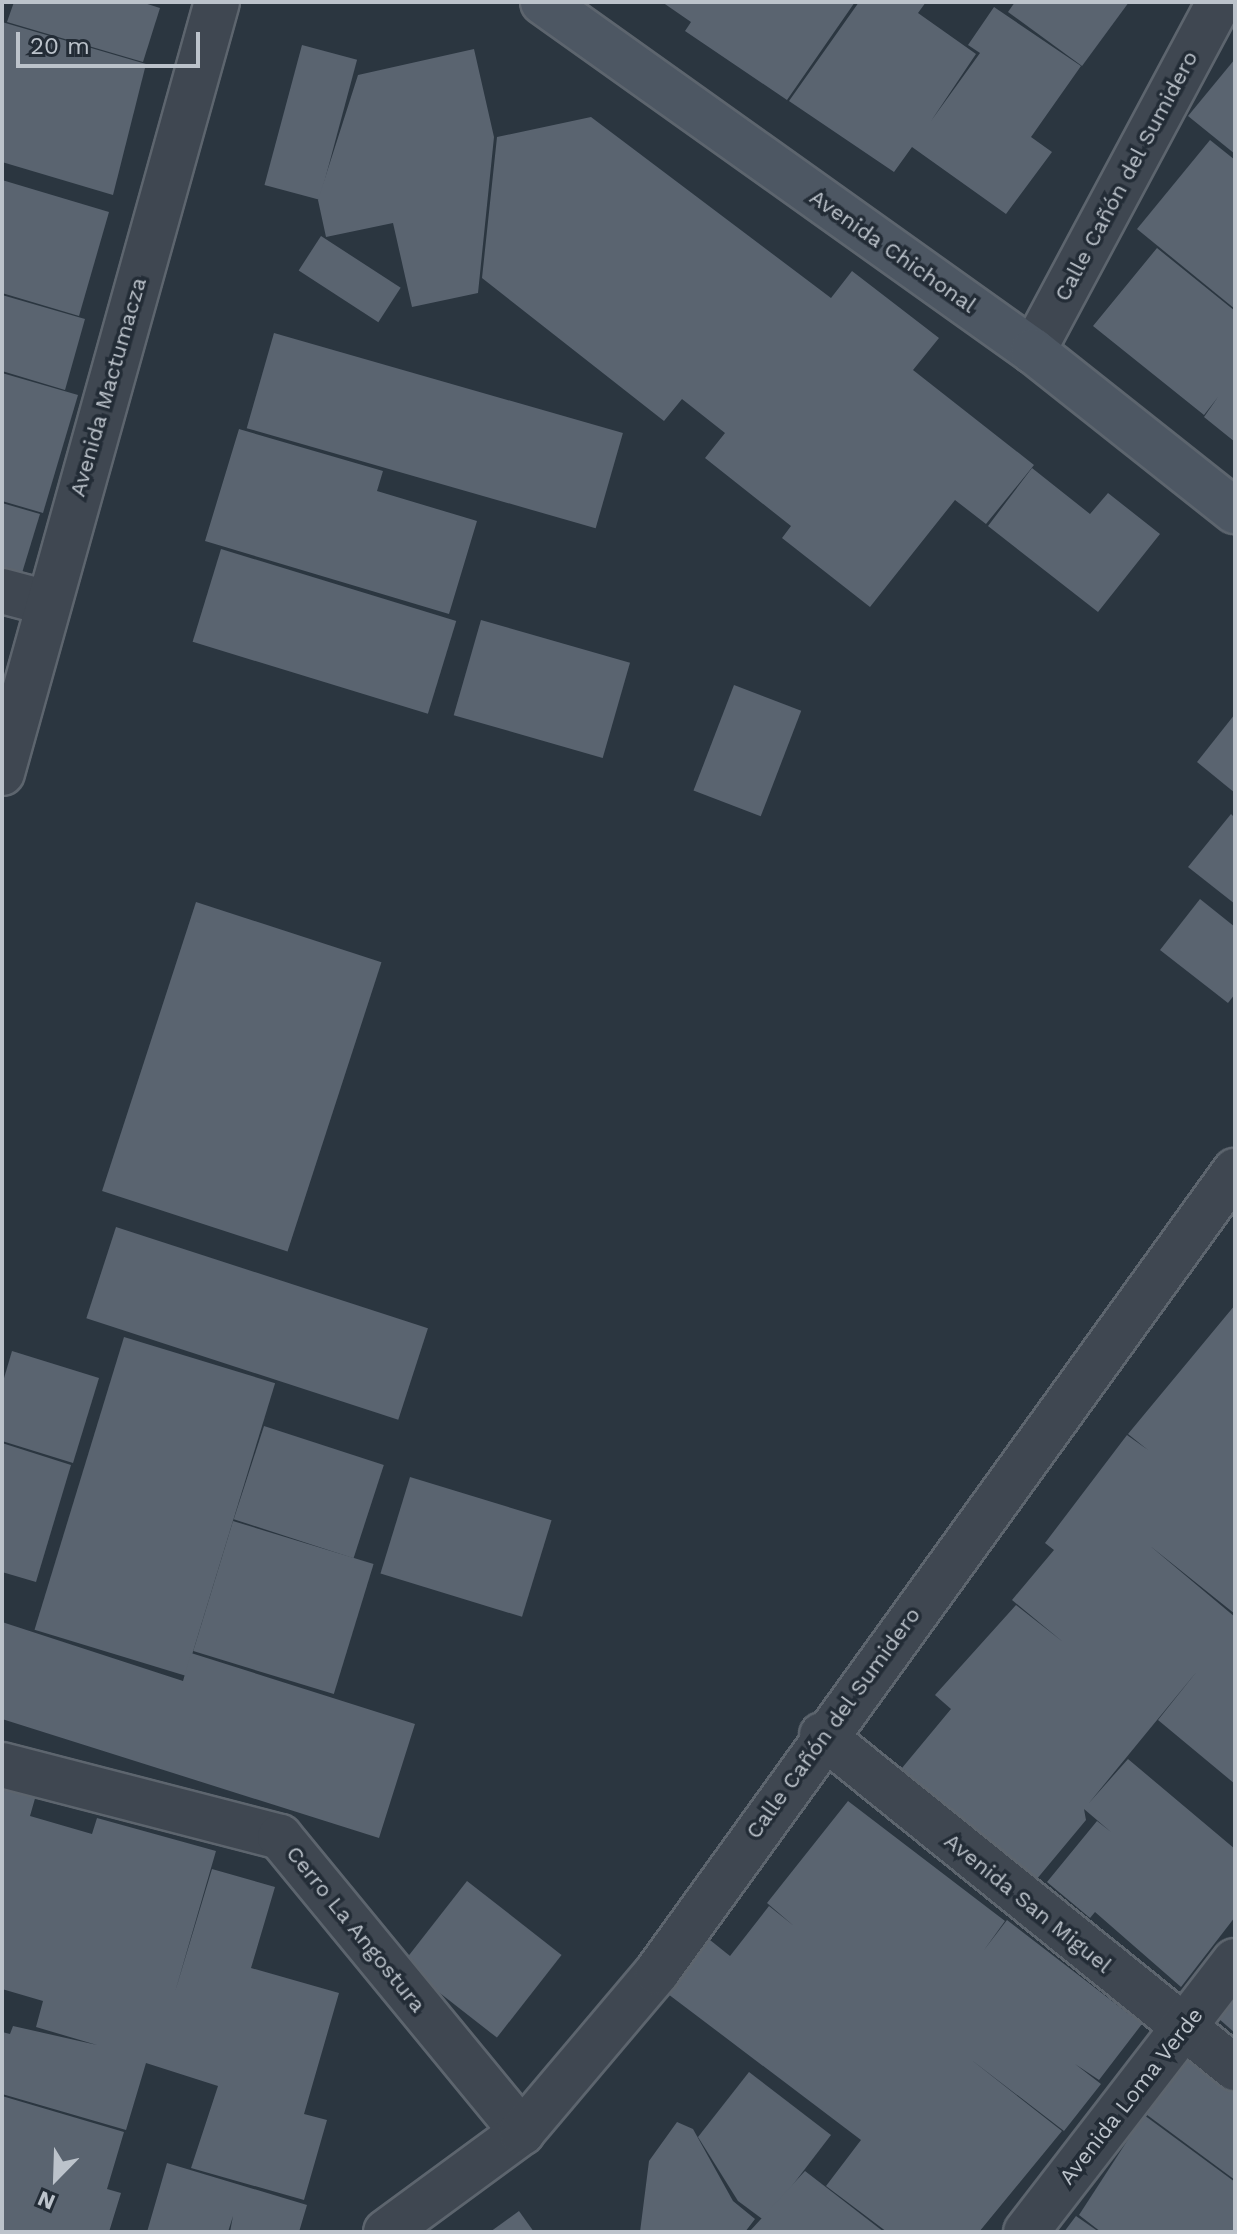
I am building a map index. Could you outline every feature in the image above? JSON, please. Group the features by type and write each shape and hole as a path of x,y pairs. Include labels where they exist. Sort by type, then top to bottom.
{"street":[{"name":"Avenida Mactumacza","path":"2,773 217,2"},
{"name":"Avenida Chichonal","path":"543,2 1033,351 1235,511"},
{"name":"Calle Cañón del Sumidero","path":"1033,351 1219,2"},
{"path":"2,591 47,603"},
{"name":"Calle Cañón del Sumidero","path":"386,2232 522,2132 657,1972 822,1735 1235,1171"},
{"name":"Avenida San Miguel","path":"822,1735 1182,2029 1235,2068"},
{"name":"Cerro La Angostura","path":"2,1765 280,1837 522,2132"},
{"name":"Avenida Loma Verde","path":"1026,2232 1235,1961"}],"building":[{"path":"14,2 141,2 160,8 143,62 7,22"},
{"path":"662,2 855,2 787,100 685,31 691,22"},
{"path":"859,2 926,2 918,13 976,54 931,121 980,53 968,45 994,7 1081,66 1031,137 1052,152 1006,214 912,147 894,172 789,101"},
{"path":"1015,2 1129,2 1082,66 1008,12"},
{"path":"2,22 146,64 113,195 2,162"},
{"path":"302,45 357,60 320,200 264,185"},
{"path":"474,49 494,137 478,293 412,307 393,223 326,237 318,200 358,75"},
{"path":"1235,59 1235,154 1188,116"},
{"path":"591,117 831,298 852,271 939,338 913,370 1034,465 986,524 955,500 870,607 782,538 791,526 705,458 725,433 682,399 664,421 482,278 497,137"},
{"path":"1210,140 1235,160 1235,309 1137,229"},
{"path":"2,180 109,212 79,316 2,293"},
{"path":"321,236 401,288 378,322 299,270"},
{"path":"1157,248 1235,311 1235,442 1204,417 1218,397 1204,415 1093,326"},
{"path":"2,295 85,319 65,390 2,371"},
{"path":"274,333 623,433 596,528 247,428"},
{"path":"2,373 78,395 43,513 2,501"},
{"path":"239,429 383,471 377,491 477,521 449,614 205,541"},
{"path":"1032,468 1090,514 1108,493 1160,534 1098,612 988,526"},
{"path":"2,503 40,514 22,573 2,567"},
{"path":"221,549 456,621 428,714 193,642"},
{"path":"481,620 630,663 603,758 454,715"},
{"path":"734,685 801,711 761,816 694,790"},
{"path":"1235,714 1235,793 1197,762"},
{"path":"1231,814 1235,818 1235,904 1188,867"},
{"path":"1200,899 1235,927 1235,994 1228,1003 1160,950"},
{"path":"196,902 381,962 288,1251 102,1191"},
{"path":"116,1227 428,1328 398,1420 86,1318"},
{"path":"1235,1305 1235,1614 1149,1545 1235,1617 1235,1784 1158,1720 1198,1670 1089,1803 1128,1759 1235,1849 1235,1917 1181,1987 1095,1912 1090,1918 1047,1882 1097,1821 1111,1832 1084,1809 1086,1820 1036,1880 902,1768 951,1709 935,1695 1016,1605 1063,1642 1012,1600 1054,1550 1045,1543 1127,1435 1148,1450 1128,1434"},
{"path":"124,1337 275,1383 186,1676 35,1630"},
{"path":"12,1351 99,1378 73,1463 2,1441 2,1385"},
{"path":"264,1426 384,1465 354,1558 234,1519"},
{"path":"2,1443 71,1465 36,1582 2,1572"},
{"path":"410,1477 552,1520 522,1617 380,1574"},
{"path":"233,1521 374,1564 334,1694 193,1651"},
{"path":"2,1622 183,1681 191,1653 415,1724 379,1838 2,1719"},
{"path":"2,1785 36,1795 30,1816 92,1834 97,1818 216,1851 175,1992 212,1869 275,1887 251,1968 339,1993 304,2114 327,2120 304,2200 191,2168 218,2086 146,2063 126,2130 2,2094 2,2032 10,2034 13,2026 97,2045 36,2027 43,2001 2,1989"},
{"path":"848,1801 1005,1921 984,1950 1007,1920 1142,2024 1099,2080 1075,2064 1101,2084 1064,2131 969,2058 1062,2131 979,2232 887,2232 826,2186 861,2140 664,1991 705,1936 730,1956 769,1906 794,1926 767,1903"},
{"path":"467,1881 562,1955 497,2038 402,1964"},
{"path":"1235,1997 1235,2033 1218,2018"},
{"path":"1181,2042 1235,2082 1235,2180 1135,2106"},
{"path":"749,2072 831,2135 765,2221 738,2201 698,2137"},
{"path":"2,2096 124,2132 107,2189 121,2193 109,2232 2,2232"},
{"path":"1144,2115 1235,2182 1235,2232 1101,2232 1079,2215"},
{"path":"677,2122 693,2129 733,2201 755,2219 745,2232 640,2232 649,2161"},
{"path":"167,2163 307,2205 299,2232 230,2232 233,2216 228,2232 147,2232"},
{"path":"805,2171 884,2232 749,2232"},
{"path":"519,2211 534,2232 490,2232"},
{"path":"1076,2216 1099,2232 1064,2232"}]}
